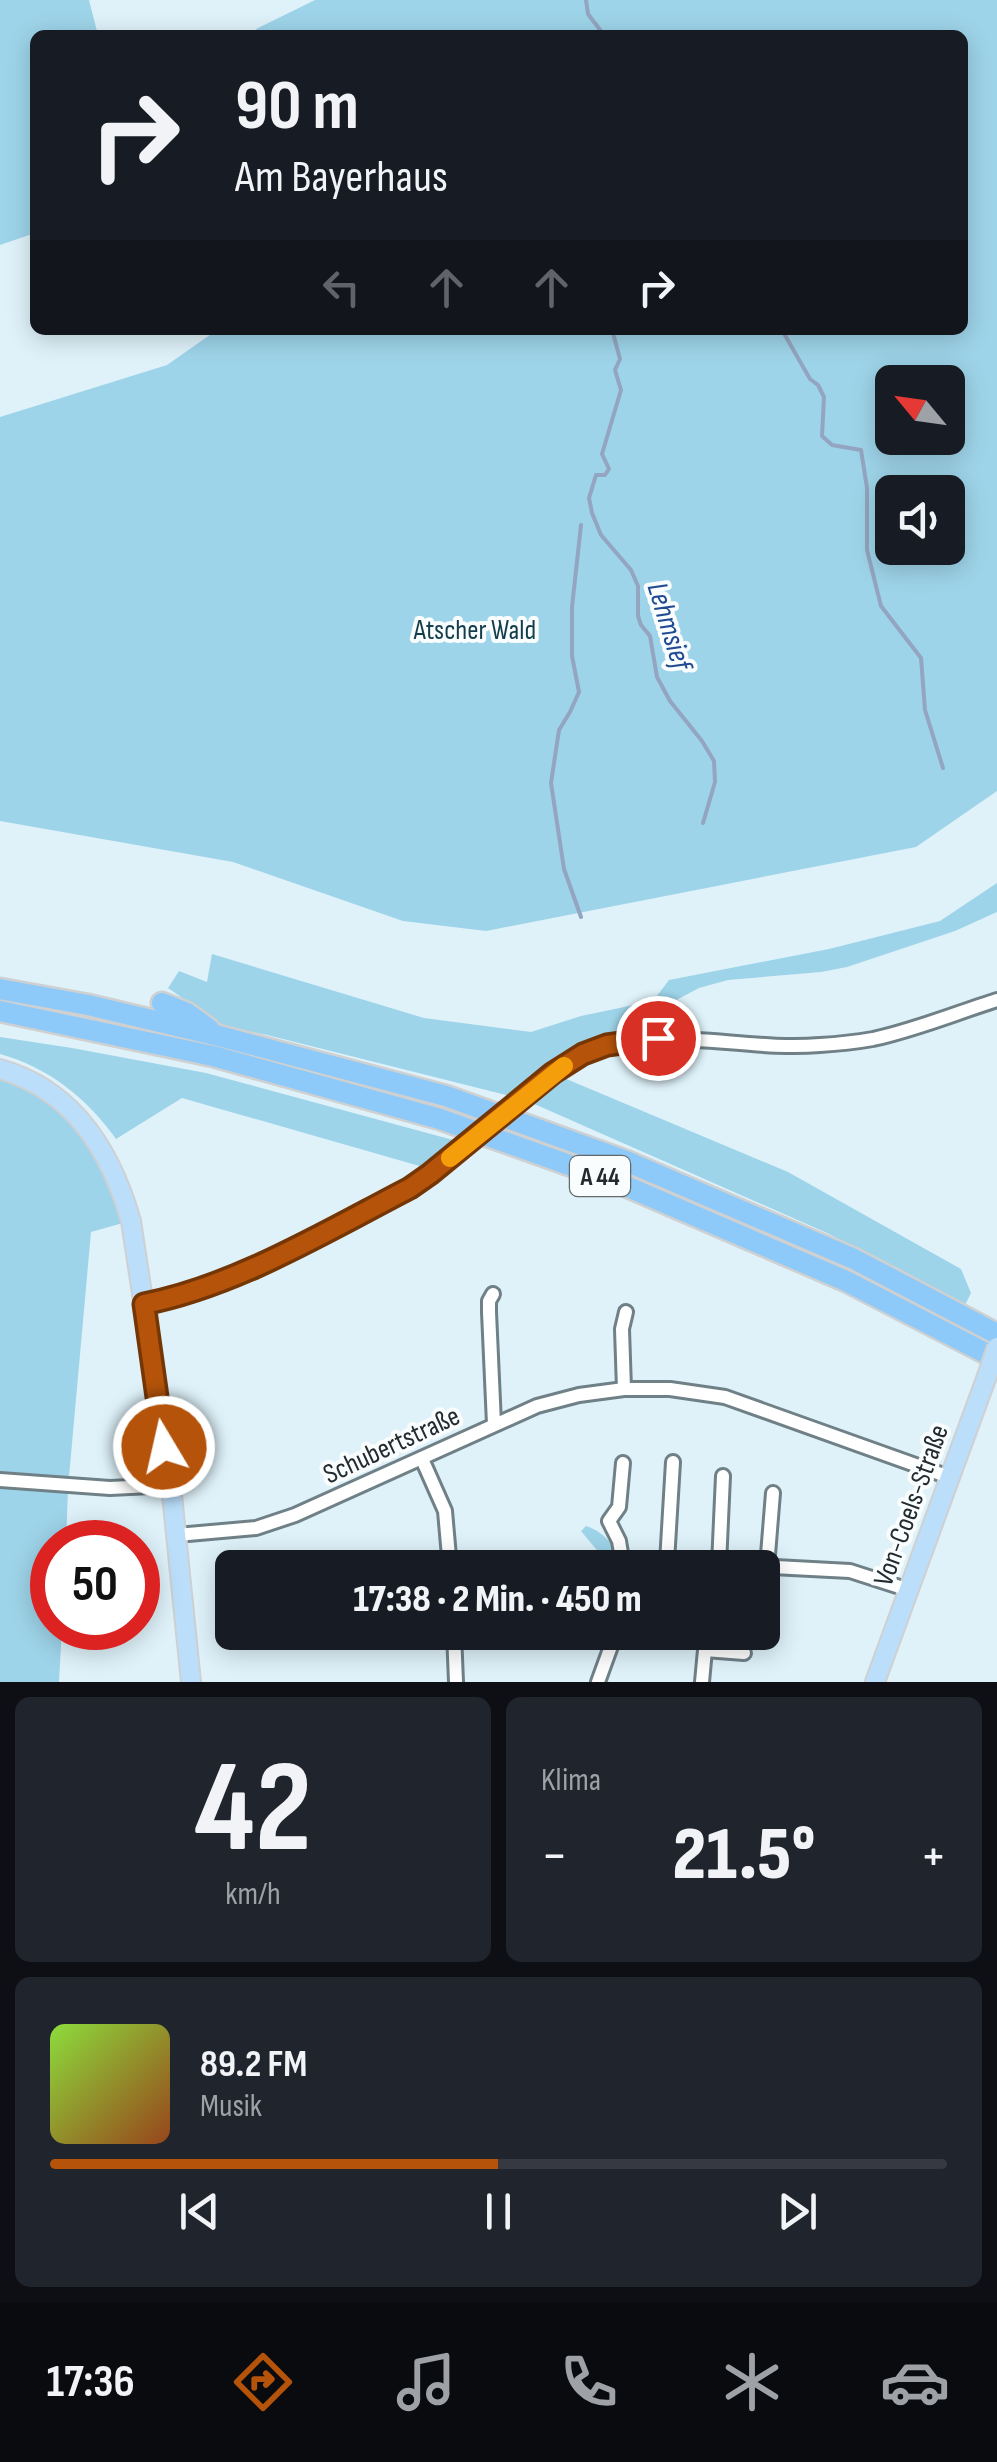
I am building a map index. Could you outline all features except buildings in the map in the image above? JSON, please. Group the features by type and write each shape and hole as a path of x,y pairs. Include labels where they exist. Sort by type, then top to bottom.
{"highway":[{"name":"A 44","path":"0,989 219,1036 446,1096 626,1162 854,1259 997,1334"},
{"path":"162,1002 219,1036"},
{"name":"A 44","path":"0,1011 214,1056 440,1119 614,1181 846,1281 992,1368"}],"main road":[{"path":"0,1068 48,1090 91,1131 122,1188 131,1221 178,1535 191,1682"},
{"name":"Von-Coels-Straße","path":"876,1682 997,1347"}],"street":[{"path":"144,1304 180,1296 279,1255 410,1188 553,1073 583,1054 607,1045 658,1038 756,1046 816,1046 874,1039 997,1000"},
{"path":"493,1294 488,1312 494,1424"},
{"path":"624,1389 622,1329 626,1312"},
{"name":"Schubertstraße","path":"178,1535 256,1528 295,1515 537,1406 624,1389 670,1389 725,1397 949,1478"},
{"path":"422,1458 445,1510 448,1550"},
{"path":"668,1550 674,1462"},
{"path":"620,1550 610,1522 619,1508 623,1463"},
{"path":"720,1550 723,1476"},
{"path":"0,1480 110,1488 171,1486"},
{"path":"769,1550 773,1493"},
{"path":"780,1568 850,1571 909,1590"},
{"path":"455,1650 456,1682"},
{"path":"598,1682 610,1650"},
{"path":"702,1682 705,1650 744,1653"}],"green space":[{"path":"0,0 89,0 97,30 30,30 30,235 0,245"},
{"name":"Atscher Wald","path":"315,0 997,0 997,791 916,847 486,931 403,921 233,862 0,821 0,417 167,365 210,335 968,335 968,30 256,29"},
{"path":"997,883 997,912 955,931 847,967 728,980 699,988 667,1005 667,1025 602,1034 577,1045 510,1096 223,1026 168,988 179,971 207,982 212,954 424,1018 531,1032 581,1016 653,1001 669,980 829,949 940,921"},
{"path":"0,1037 206,1073 453,1140 423,1167 182,1098 116,1139 66,1086 34,1067 0,1054"},
{"path":"0,1078 46,1099 81,1133 106,1176 123,1223 91,1232 69,1477 0,1473"},
{"path":"564,1078 788,1172 961,1269 971,1293 965,1305 827,1233 532,1103"},
{"path":"0,1483 68,1490 67,1520 30,1520 30,1650 61,1650 59,1682 0,1682"},
{"path":"586,1526 599,1532 614,1550 597,1550 581,1531"}],"waterway":[{"name":"Lehmsief","path":"586,0 588,14 600,30"},
{"name":"Lehmsief","path":"614,335 620,359 615,370 621,390 602,454 609,469 605,475 596,475 589,498 601,535 631,570 638,586 638,616 650,636 657,677 714,761 715,782 703,823"},
{"name":"Lehmsief","path":"785,335 824,397 822,436 832,445 861,450 867,488 867,550 881,606 921,658 925,710 943,768"},
{"path":"581,525 572,607 572,656 579,692 559,730 551,783 564,869 581,917"}],"slow traffic":[{"path":"450,1158 564,1066"}],"route":[{"path":"164,1447 144,1304 180,1296 279,1255 410,1188 553,1073 583,1054 607,1045 658,1038"}]}
